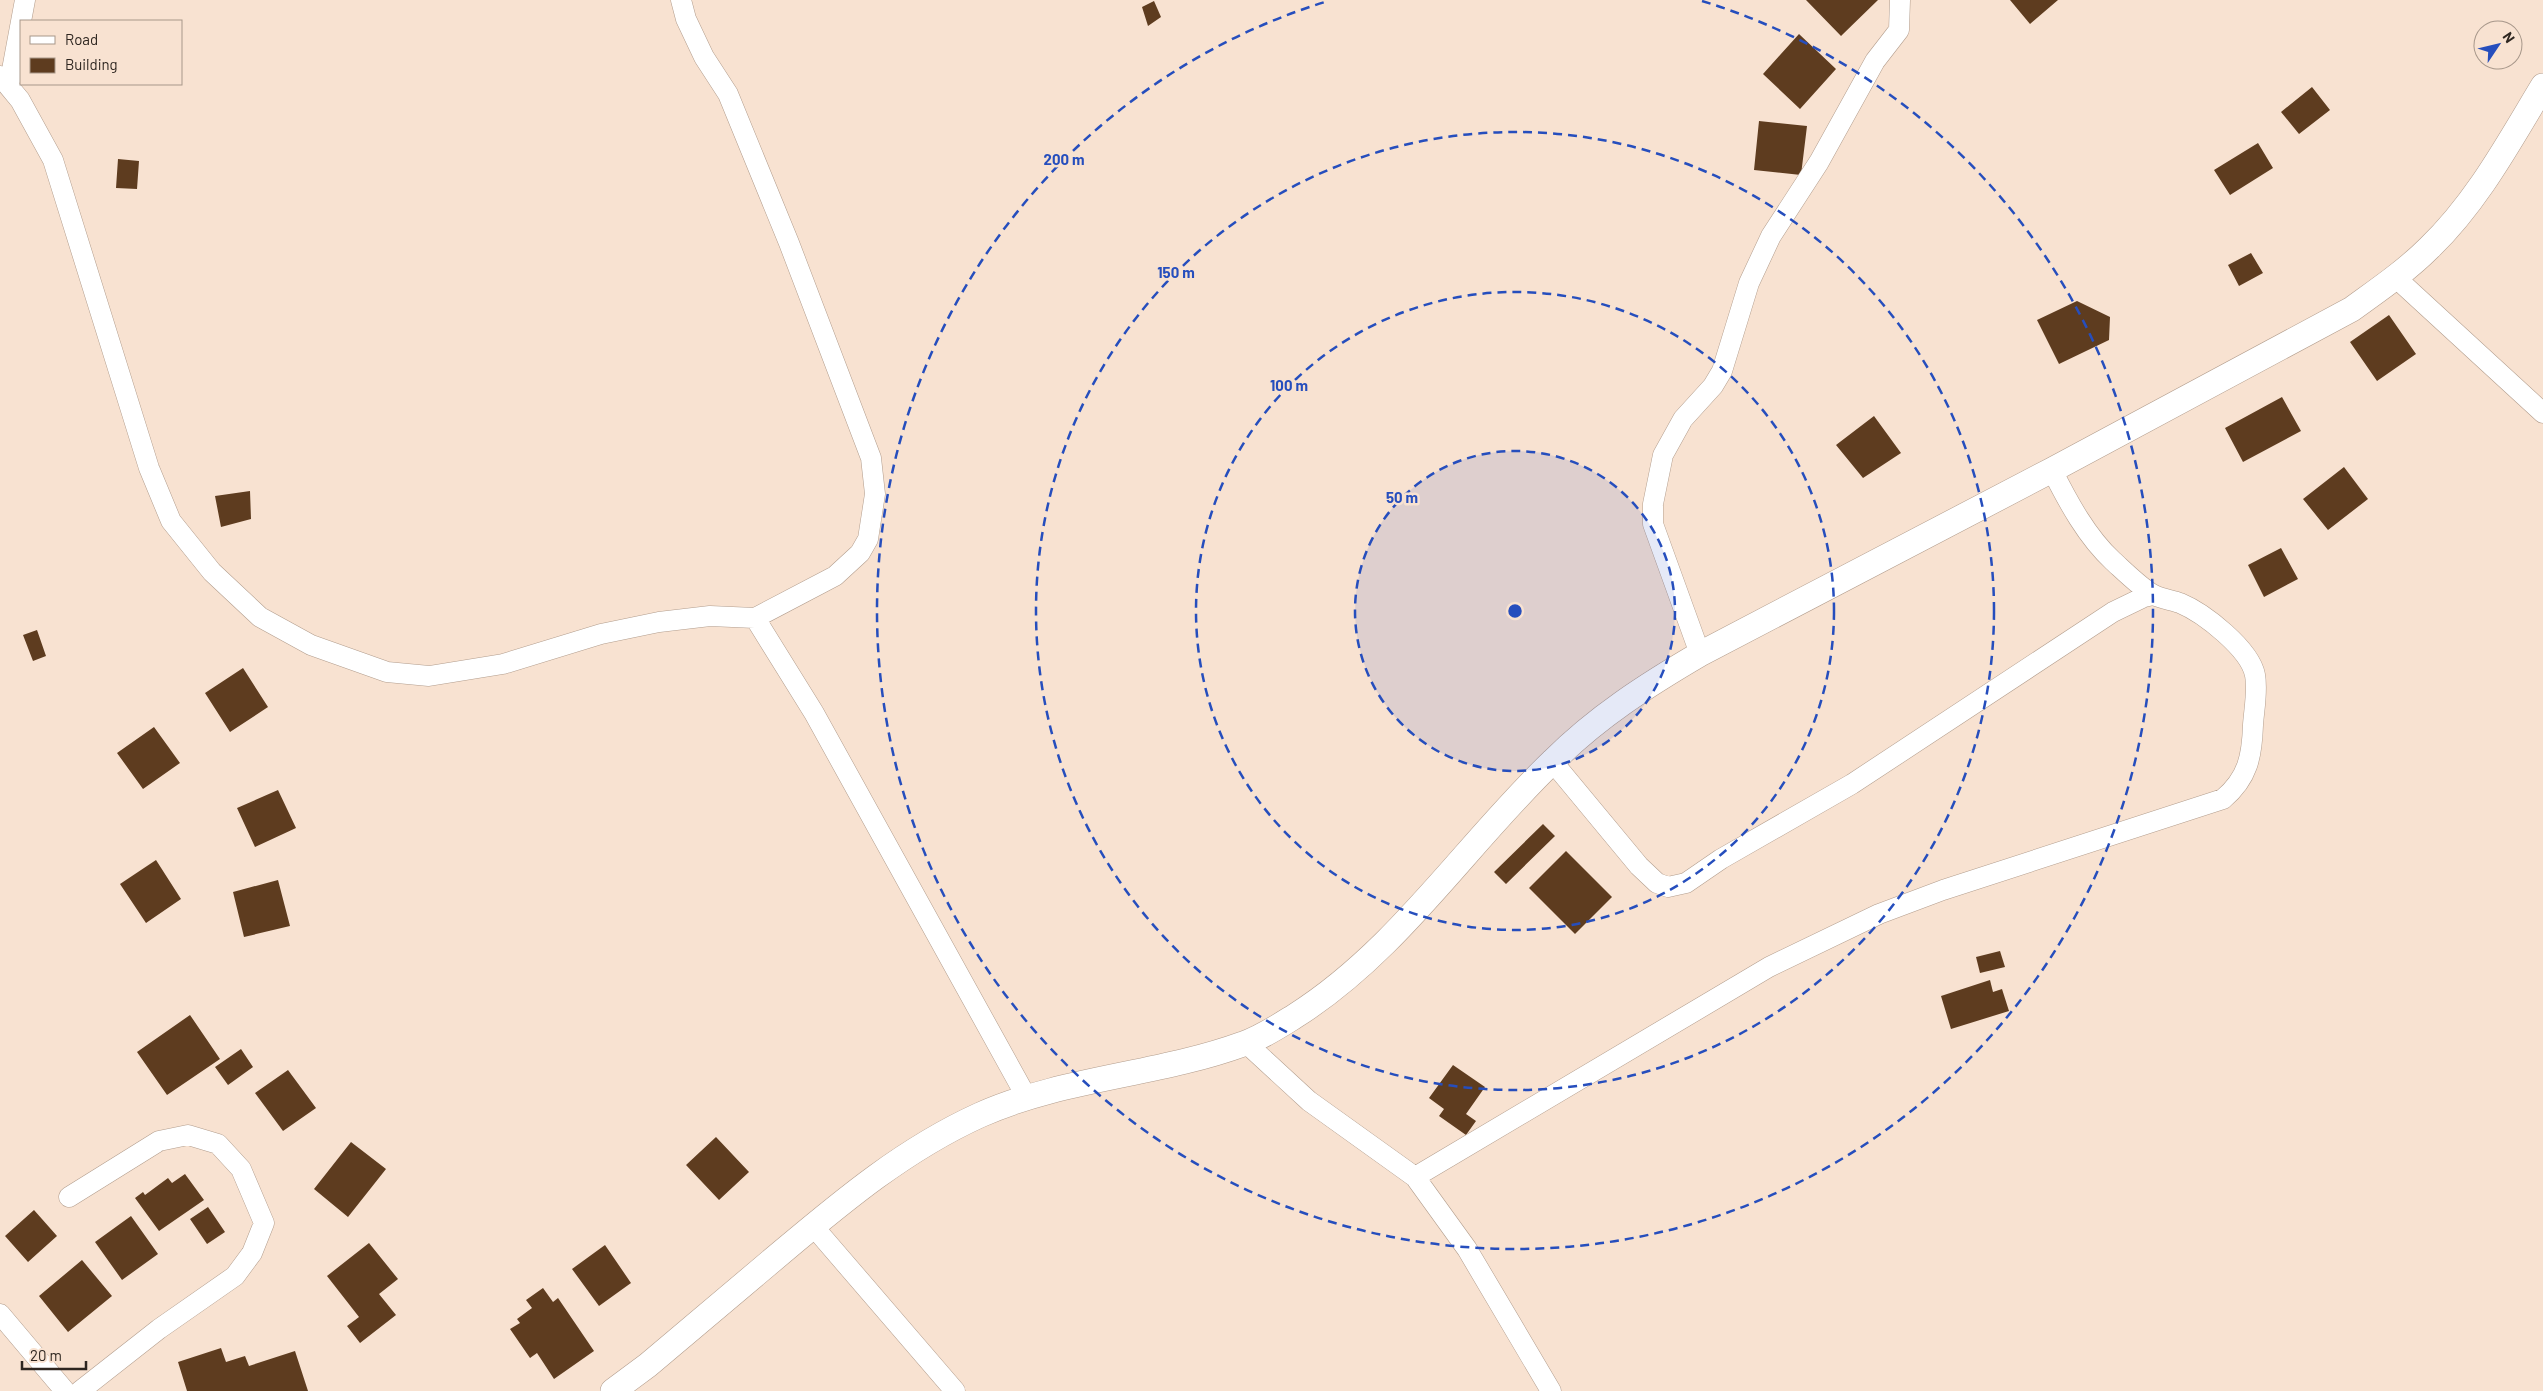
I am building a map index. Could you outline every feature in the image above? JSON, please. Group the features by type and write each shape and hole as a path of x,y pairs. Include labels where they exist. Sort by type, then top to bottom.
{"street":[{"path":"25,0 4,81 20,100 53,160 149,468 171,521 212,572 260,617 311,645 387,672 428,676 503,664 601,634 659,622 710,616 755,618 835,576 860,553 868,539 875,494 871,458 789,243 728,94 704,57 686,19 681,0"},
{"path":"1700,654 1653,524 1653,504 1663,455 1683,419 1713,386 1722,371 1748,283 1771,236 1818,162 1875,60 1899,30 1900,0"},
{"path":"613,1391 813,1226 906,1154 980,1115 1027,1098 1185,1061 1246,1043 1296,1015 1353,973 1423,903 1552,762 1601,718 1644,686 1700,654 2052,470 2352,309 2430,248 2470,202 2543,86"},
{"path":"2395,277 2543,413"},
{"path":"1415,1177 1769,967 1879,914 1943,890 2223,799 2237,787 2248,764 2252,742 2255,675 2239,647 2206,617 2180,604 2153,595 2112,560 2091,536 2064,494 2052,470"},
{"path":"1552,762 1639,866 1657,883 1668,887 1686,883 1721,859 1852,784 2114,612 2144,597 2153,595"},
{"path":"755,618 814,713 1027,1098"},
{"path":"1246,1043 1309,1101 1415,1177 1467,1249 1551,1391"},
{"path":"69,1197 159,1141 188,1135 218,1144 241,1169 264,1223 252,1254 235,1276 159,1329 80,1391"},
{"path":"813,1226 955,1391"},
{"path":"0,1314 65,1391"}],"building":[{"path":"1806,0 1878,0 1841,36"},
{"path":"2010,0 2058,0 2030,24"},
{"path":"1154,1 1161,17 1148,26 1142,7"},
{"path":"1799,34 1836,69 1800,109 1763,74"},
{"path":"2312,87 2330,110 2299,134 2281,112"},
{"path":"1759,121 1807,126 1801,175 1754,170"},
{"path":"2258,143 2273,168 2230,195 2214,170"},
{"path":"118,159 139,161 137,189 116,188"},
{"path":"2251,253 2263,273 2239,286 2228,265"},
{"path":"2077,301 2110,317 2109,340 2059,364 2037,320"},
{"path":"2389,315 2416,354 2377,381 2350,342"},
{"path":"2282,397 2301,431 2243,462 2225,428"},
{"path":"1874,416 1901,453 1863,478 1836,445"},
{"path":"2344,467 2368,499 2328,530 2303,499"},
{"path":"250,491 251,519 221,527 215,496"},
{"path":"2281,548 2298,579 2264,597 2248,565"},
{"path":"37,630 46,656 33,661 23,635"},
{"path":"243,668 268,707 230,732 205,693"},
{"path":"154,727 180,763 143,789 117,753"},
{"path":"278,790 296,828 255,847 237,808"},
{"path":"1543,824 1555,836 1506,884 1494,872"},
{"path":"1566,851 1612,897 1575,934 1529,888"},
{"path":"156,860 181,899 146,923 120,884"},
{"path":"278,880 290,926 244,937 233,892"},
{"path":"2000,951 2005,967 1980,973 1976,957"},
{"path":"1990,980 1993,992 2002,989 2009,1011 1951,1029 1941,996"},
{"path":"190,1015 220,1059 167,1095 137,1052"},
{"path":"241,1049 253,1067 228,1085 215,1067"},
{"path":"1453,1065 1485,1087 1466,1114 1476,1121 1466,1135 1439,1116 1444,1109 1429,1098"},
{"path":"288,1070 316,1108 283,1131 255,1093"},
{"path":"716,1137 749,1172 719,1200 686,1165"},
{"path":"351,1142 386,1169 348,1217 314,1189"},
{"path":"185,1174 204,1200 159,1231 135,1198 143,1192 145,1195 168,1178 172,1183"},
{"path":"208,1207 225,1232 207,1244 190,1219"},
{"path":"34,1210 57,1236 28,1262 5,1236"},
{"path":"131,1216 158,1254 122,1280 95,1242"},
{"path":"369,1243 398,1279 379,1294 396,1315 360,1343 347,1326 359,1317 327,1276"},
{"path":"605,1245 631,1283 599,1306 572,1269"},
{"path":"82,1260 112,1296 68,1332 39,1296"},
{"path":"543,1288 553,1302 558,1298 594,1351 554,1379 537,1353 530,1358 510,1329 520,1323 517,1319 532,1308 526,1300"},
{"path":"221,1348 226,1362 245,1356 249,1366 295,1351 308,1391 187,1391 178,1362"}]}
